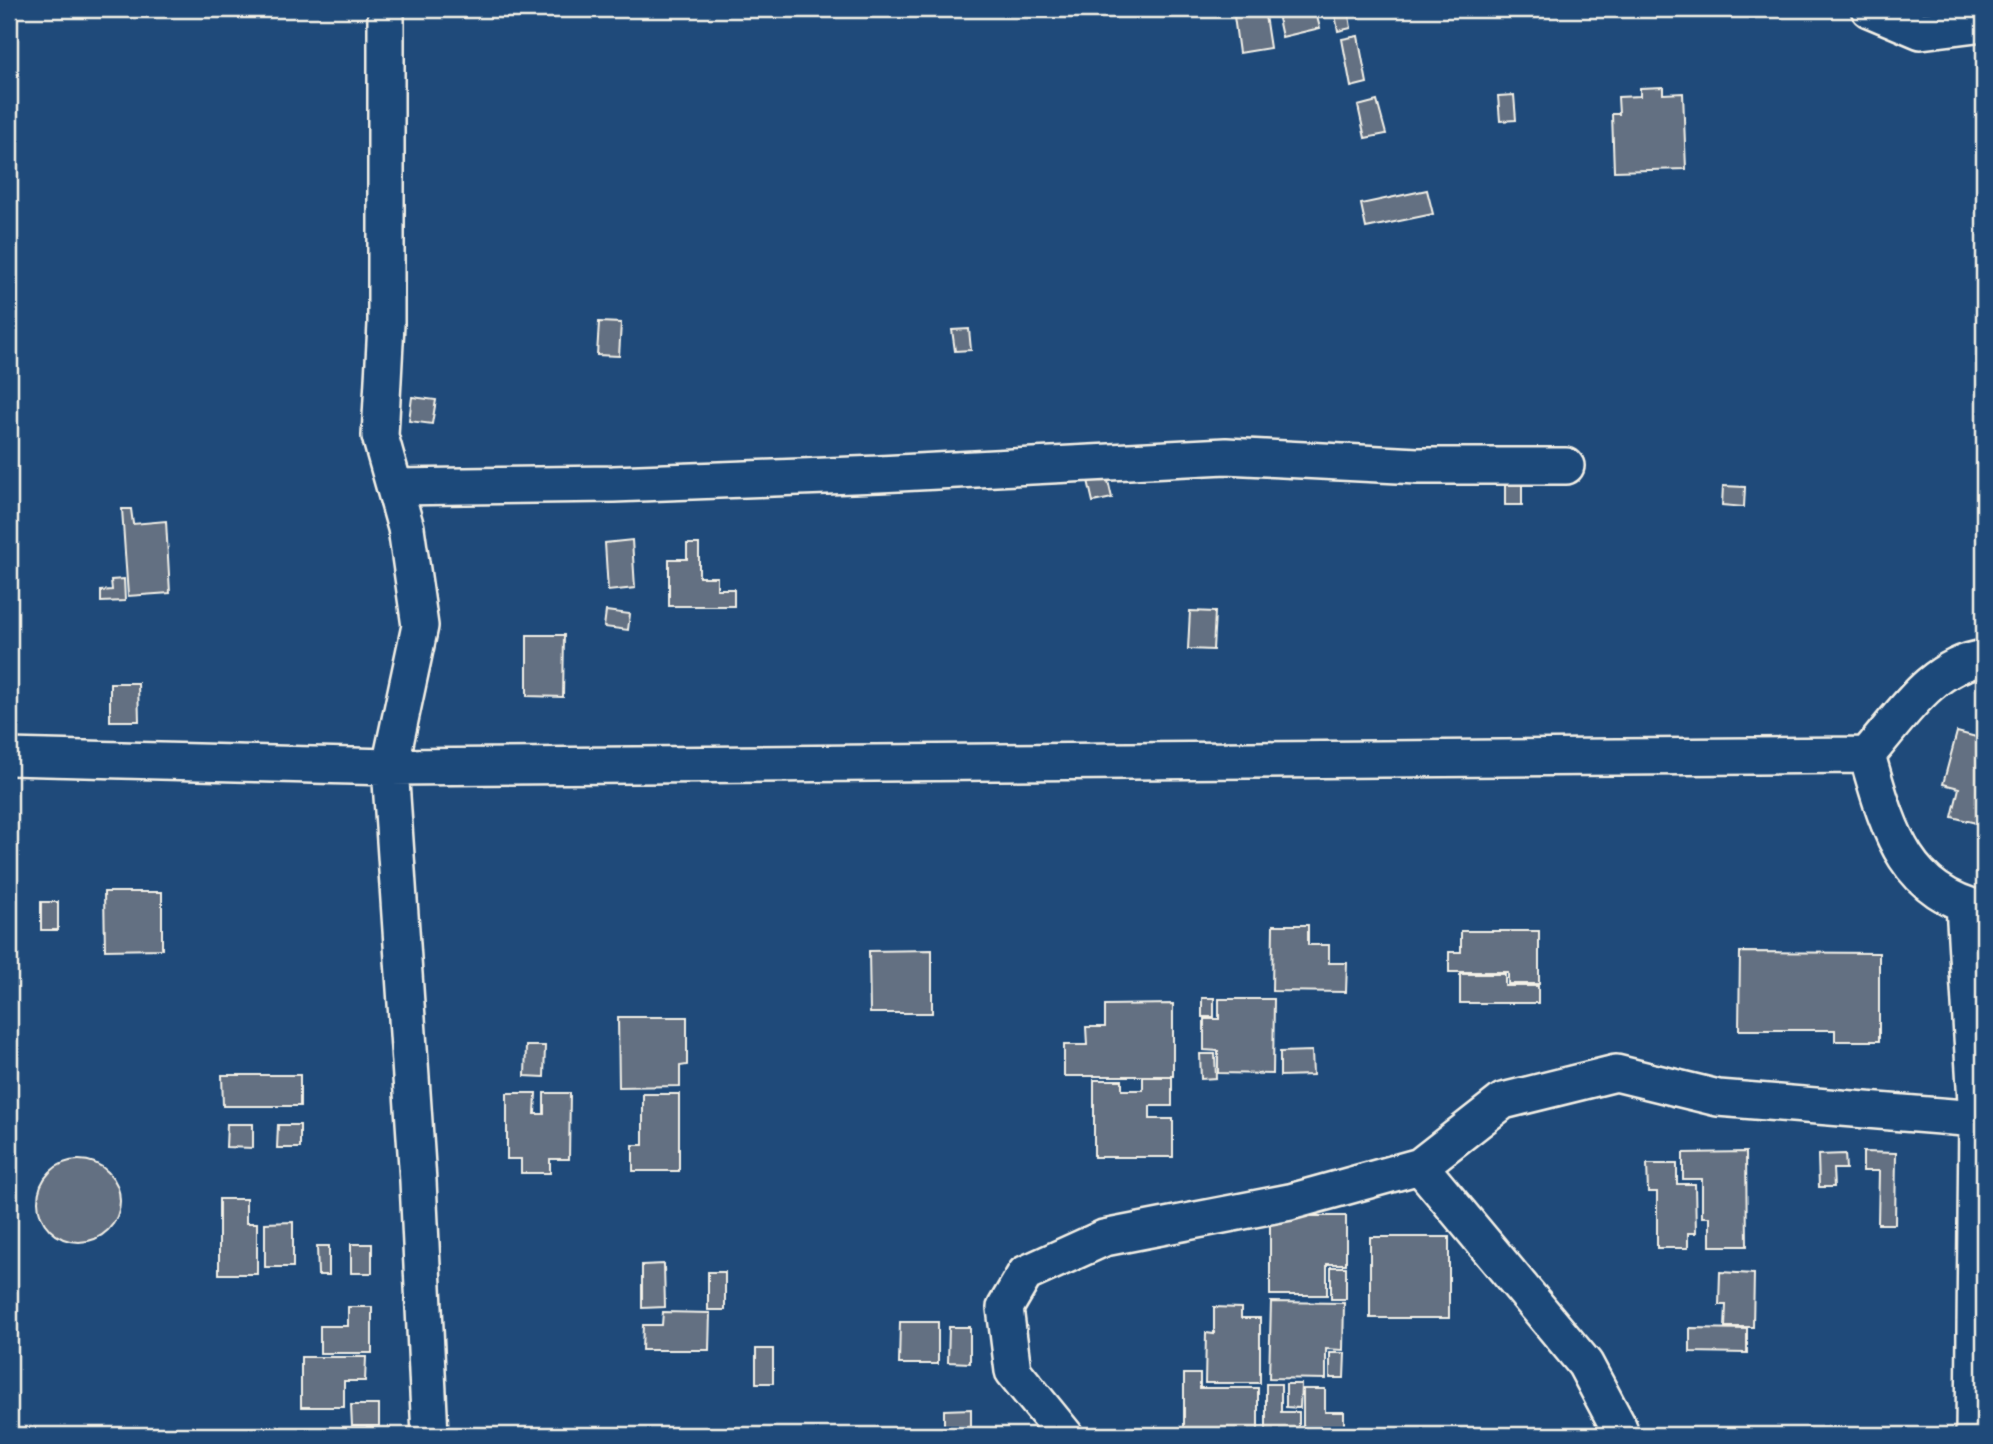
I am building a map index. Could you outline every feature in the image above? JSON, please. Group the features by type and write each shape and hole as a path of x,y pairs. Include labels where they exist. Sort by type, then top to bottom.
{"street":[{"path":"386,9 386,324 380,436 406,528 420,626 390,766 418,1181 430,1435"},
{"path":"1869,9 1921,31 1984,23"},
{"path":"395,487 613,484 839,476 1226,456 1418,466 1566,466"},
{"path":"9,757 390,766 1867,755 1927,684 1971,660 1984,658"},
{"path":"1867,755 1884,812 1900,851 1927,884 1974,908 1977,1119 1974,1435"},
{"path":"1066,1435 1013,1371 1005,1308 1025,1274 1104,1238 1290,1202 1420,1166 1503,1101 1616,1073 1718,1098 1977,1119"},
{"path":"1420,1166 1585,1364 1619,1428 1619,1435"}],"building":[{"path":"1233,9 1264,9 1270,48 1239,53"},
{"path":"1276,9 1315,9 1320,28 1282,37"},
{"path":"1334,9 1348,9 1351,28 1338,31"},
{"path":"1358,36 1367,83 1351,87 1342,39"},
{"path":"1663,87 1663,94 1683,93 1686,169 1614,171 1612,114 1619,114 1618,97 1640,96 1640,88"},
{"path":"1514,95 1516,120 1500,121 1498,96"},
{"path":"1377,101 1386,134 1365,138 1358,106"},
{"path":"1427,190 1433,214 1366,228 1361,204"},
{"path":"599,322 621,323 619,356 597,355"},
{"path":"969,329 971,350 955,351 952,330"},
{"path":"412,397 436,400 432,424 409,421"},
{"path":"1106,472 1112,498 1093,502 1087,476"},
{"path":"1505,480 1522,480 1522,505 1505,505"},
{"path":"1723,486 1745,487 1744,507 1722,505"},
{"path":"122,509 131,509 133,524 166,521 170,593 128,596"},
{"path":"632,540 635,588 608,591 605,543"},
{"path":"687,544 699,544 699,577 717,577 717,589 734,589 734,606 669,606 669,559 687,559"},
{"path":"124,579 125,601 101,602 101,591 112,590 111,580"},
{"path":"606,611 630,614 628,630 604,627"},
{"path":"1190,611 1215,612 1213,650 1188,649"},
{"path":"527,635 564,635 563,697 527,696"},
{"path":"110,683 138,683 139,721 110,721"},
{"path":"1957,732 1984,739 1984,825 1952,817 1959,788 1943,784"},
{"path":"104,892 162,892 162,949 105,950"},
{"path":"41,902 58,902 58,930 41,930"},
{"path":"1273,925 1308,925 1308,945 1329,945 1329,963 1347,963 1346,992 1272,991"},
{"path":"1461,931 1539,931 1539,984 1508,984 1508,972 1449,972 1449,952 1461,952"},
{"path":"932,950 932,1013 870,1013 869,951"},
{"path":"1740,952 1879,953 1879,1041 1835,1041 1835,1030 1739,1030"},
{"path":"1460,974 1505,974 1505,986 1538,986 1538,1003 1460,1003"},
{"path":"1202,998 1214,998 1214,1017 1202,1017"},
{"path":"1219,999 1274,999 1273,1074 1218,1073 1218,1051 1204,1050 1204,1019 1219,1019"},
{"path":"1173,1004 1173,1076 1064,1076 1064,1045 1087,1045 1086,1027 1105,1027 1105,1005"},
{"path":"618,1017 687,1017 687,1065 680,1066 680,1086 619,1087"},
{"path":"526,1046 545,1046 544,1077 525,1076"},
{"path":"1312,1051 1313,1075 1280,1076 1280,1052"},
{"path":"1200,1054 1215,1054 1216,1078 1201,1079"},
{"path":"222,1075 300,1075 300,1106 223,1106"},
{"path":"1143,1077 1172,1077 1172,1106 1150,1106 1150,1119 1173,1119 1173,1157 1094,1157 1094,1080 1122,1080 1122,1090 1143,1090"},
{"path":"507,1093 536,1093 535,1114 544,1114 544,1093 570,1093 569,1159 550,1159 550,1173 521,1173 521,1159 507,1159"},
{"path":"643,1094 679,1094 679,1171 633,1171 633,1145 643,1145"},
{"path":"227,1124 253,1124 253,1148 226,1147"},
{"path":"278,1125 300,1125 300,1148 277,1148"},
{"path":"1746,1152 1747,1246 1710,1246 1710,1217 1702,1217 1702,1179 1683,1179 1683,1153"},
{"path":"1863,1152 1896,1153 1895,1224 1878,1224 1879,1171 1863,1171"},
{"path":"1845,1154 1846,1169 1833,1169 1834,1187 1819,1187 1818,1155"},
{"path":"79,1160 95,1163 108,1172 117,1185 120,1201 117,1217 108,1230 95,1239 79,1242 63,1239 50,1230 41,1217 38,1201 41,1185 50,1172 63,1163"},
{"path":"1647,1164 1677,1164 1677,1184 1695,1184 1696,1233 1688,1233 1688,1248 1657,1248 1657,1192 1648,1192"},
{"path":"219,1199 246,1199 246,1223 257,1223 257,1274 219,1274"},
{"path":"1270,1216 1346,1216 1346,1264 1327,1264 1327,1295 1270,1295"},
{"path":"293,1222 293,1267 265,1267 265,1223"},
{"path":"1370,1237 1449,1237 1449,1318 1370,1318"},
{"path":"351,1244 372,1244 372,1273 351,1273"},
{"path":"317,1246 329,1246 329,1275 318,1275"},
{"path":"664,1264 665,1307 642,1308 642,1265"},
{"path":"1331,1267 1346,1267 1346,1299 1331,1299"},
{"path":"708,1272 725,1272 725,1310 708,1310"},
{"path":"1720,1272 1754,1274 1753,1327 1725,1327 1726,1305 1719,1305"},
{"path":"1271,1302 1344,1303 1343,1350 1326,1349 1326,1379 1269,1378"},
{"path":"348,1307 372,1307 372,1353 320,1353 320,1326 348,1326"},
{"path":"1214,1307 1241,1308 1241,1318 1260,1318 1260,1383 1205,1383 1206,1333 1214,1334"},
{"path":"663,1312 710,1313 709,1350 642,1350 643,1325 662,1325"},
{"path":"900,1322 938,1322 938,1364 899,1364"},
{"path":"949,1327 970,1327 970,1363 948,1362"},
{"path":"1690,1328 1747,1329 1747,1353 1690,1352"},
{"path":"756,1349 773,1349 773,1383 756,1383"},
{"path":"1330,1353 1345,1353 1344,1378 1330,1378"},
{"path":"301,1357 366,1357 365,1381 344,1381 344,1407 301,1407"},
{"path":"1184,1374 1200,1374 1200,1388 1258,1388 1258,1435 1184,1435"},
{"path":"1266,1384 1281,1384 1281,1412 1299,1412 1299,1435 1266,1435"},
{"path":"1286,1384 1301,1384 1300,1408 1286,1407"},
{"path":"1303,1389 1325,1389 1325,1412 1344,1412 1344,1435 1303,1435"},
{"path":"351,1405 379,1405 379,1426 352,1426"},
{"path":"971,1409 971,1435 944,1435 944,1410"}]}
